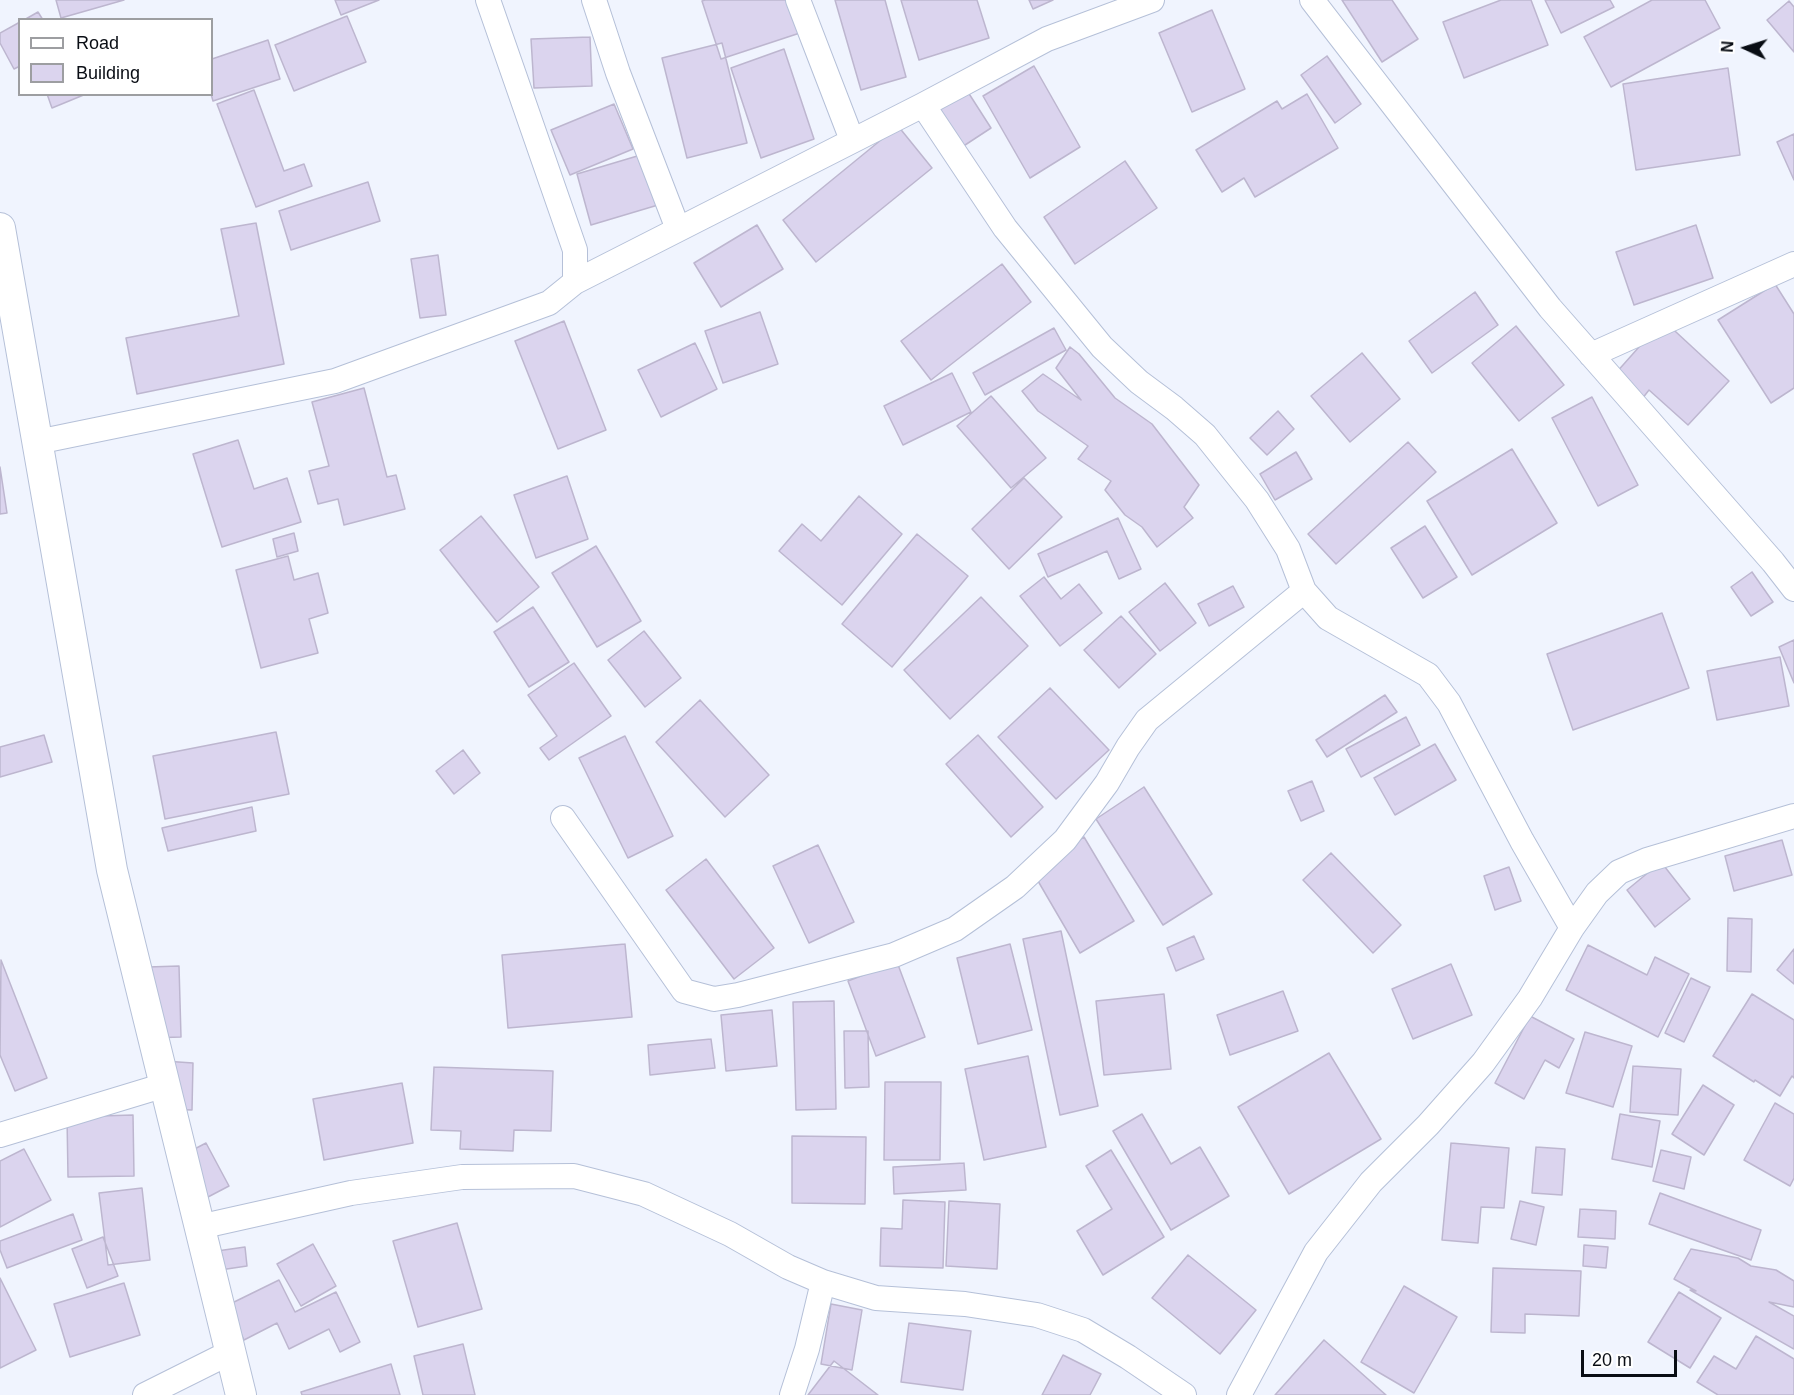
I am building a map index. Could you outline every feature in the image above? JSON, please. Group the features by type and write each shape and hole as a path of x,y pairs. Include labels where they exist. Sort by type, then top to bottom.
{"street":[{"path":"489,0 575,250 575,282"},
{"path":"594,0 618,73 678,229"},
{"path":"798,0 852,140"},
{"path":"37,442 335,381 549,303 575,282 923,105 1047,39 1152,0"},
{"path":"1312,0 1550,308 1773,562 1794,589"},
{"path":"923,105 1005,228 1102,347 1139,382 1205,435 1257,500 1288,549 1304,591 1328,618 1428,675 1449,702 1522,841 1572,928"},
{"path":"0,228 111,870 241,1395"},
{"path":"1591,355 1794,264"},
{"path":"563,818 684,991 714,999 738,995 894,956 956,929 1015,887 1065,840 1107,783 1147,720 1304,591"},
{"path":"1239,1395 1316,1252 1371,1182 1428,1125 1483,1063 1530,998 1572,928 1598,893 1619,872 1647,860 1794,816"},
{"path":"1,1131 165,1085"},
{"path":"200,1227 351,1193 462,1177 574,1176 644,1194 730,1234 788,1267 823,1282 876,1298 965,1304 1037,1315 1083,1330 1184,1395"},
{"path":"792,1395 807,1349 823,1282"},
{"path":"145,1395 231,1352"}],"building":[{"path":"56,0 124,0 61,18"},
{"path":"335,0 379,0 341,15"},
{"path":"802,0 812,29 721,59 702,1"},
{"path":"835,0 885,0 906,77 861,90"},
{"path":"901,0 977,0 989,38 919,60"},
{"path":"1029,0 1053,0 1033,9"},
{"path":"1342,0 1392,0 1418,39 1382,62"},
{"path":"1501,0 1531,0 1548,45 1464,78 1443,22"},
{"path":"1545,0 1610,0 1614,7 1561,33"},
{"path":"1652,0 1705,0 1720,28 1611,87 1584,37"},
{"path":"1789,1 1794,7 1794,52 1767,20"},
{"path":"1212,10 1245,89 1192,112 1159,33"},
{"path":"38,12 42,18 28,18"},
{"path":"347,16 366,62 294,91 275,45"},
{"path":"18,23 18,67 14,69 0,43 0,33"},
{"path":"590,37 592,86 534,88 531,39"},
{"path":"268,40 280,79 213,101 213,59"},
{"path":"722,43 747,143 687,158 662,58"},
{"path":"784,49 814,139 761,158 731,68"},
{"path":"1327,56 1361,104 1335,123 1301,75"},
{"path":"1034,66 1080,147 1030,178 983,96"},
{"path":"1728,68 1740,155 1636,170 1623,84"},
{"path":"966,89 991,128 962,147 937,108"},
{"path":"254,90 284,171 304,164 312,186 256,207 217,104"},
{"path":"1307,94 1338,148 1255,197 1244,178 1222,192 1196,150 1277,101 1282,109"},
{"path":"48,96 81,96 52,108"},
{"path":"614,104 633,149 570,175 551,130"},
{"path":"898,126 932,168 816,262 783,220"},
{"path":"1794,134 1794,180 1777,142"},
{"path":"644,154 658,205 591,225 577,174"},
{"path":"1125,161 1157,208 1075,264 1044,217"},
{"path":"368,182 380,221 291,250 279,211"},
{"path":"256,223 284,364 137,394 126,338 239,316 221,229"},
{"path":"757,225 783,269 721,307 694,263"},
{"path":"1696,225 1713,278 1634,305 1616,252"},
{"path":"438,255 446,315 420,318 411,259"},
{"path":"1002,264 1031,302 931,380 901,341"},
{"path":"1775,284 1794,314 1794,388 1771,403 1718,320"},
{"path":"1475,292 1498,325 1432,373 1409,341"},
{"path":"760,312 778,364 723,383 705,331"},
{"path":"1663,320 1729,381 1688,425 1649,390 1642,399 1615,374"},
{"path":"564,321 606,430 558,449 515,341"},
{"path":"1516,326 1564,385 1519,421 1472,363"},
{"path":"1054,328 1066,350 985,395 973,373"},
{"path":"695,343 717,389 661,417 638,370"},
{"path":"1070,347 1079,354 1115,398 1152,424 1199,485 1184,507 1193,518 1157,547 1142,527 1125,515 1105,490 1111,481 1078,459 1088,446 1038,411 1022,391 1043,374 1081,400 1056,368"},
{"path":"1362,353 1400,399 1350,442 1311,396"},
{"path":"952,373 971,412 903,445 884,406"},
{"path":"364,388 387,477 396,475 405,509 344,525 338,499 318,504 309,471 329,466 312,402"},
{"path":"991,396 1046,458 1011,488 957,426"},
{"path":"1592,397 1638,485 1598,506 1552,418"},
{"path":"1278,411 1294,429 1267,455 1250,438"},
{"path":"238,440 254,489 287,478 301,522 222,547 193,454"},
{"path":"1408,442 1436,472 1336,564 1308,534"},
{"path":"1512,449 1557,523 1472,575 1427,501"},
{"path":"1296,452 1312,479 1275,500 1260,474"},
{"path":"0,467 7,513 0,514"},
{"path":"567,476 588,539 536,558 514,495"},
{"path":"1024,478 1062,517 1009,569 972,529"},
{"path":"859,496 902,534 842,605 779,551 802,524 821,541"},
{"path":"481,516 539,587 497,622 440,550"},
{"path":"1118,518 1141,569 1119,579 1107,551 1048,577 1038,554"},
{"path":"1425,526 1457,577 1423,598 1391,548"},
{"path":"294,533 298,551 277,557 273,539"},
{"path":"917,534 968,576 892,667 842,624"},
{"path":"596,546 641,621 597,647 552,573"},
{"path":"288,556 294,580 318,573 328,613 309,619 318,653 261,668 236,570"},
{"path":"1752,572 1773,602 1751,616 1731,587"},
{"path":"1044,577 1061,599 1079,584 1102,613 1060,646 1020,596"},
{"path":"1165,583 1196,623 1160,651 1129,612"},
{"path":"1233,586 1244,607 1209,626 1198,604"},
{"path":"981,597 1028,646 950,719 904,670"},
{"path":"533,607 569,662 529,687 494,632"},
{"path":"1662,613 1689,688 1573,730 1547,654"},
{"path":"1121,616 1156,654 1119,688 1084,650"},
{"path":"644,631 681,678 645,707 608,660"},
{"path":"1794,640 1794,683 1779,647"},
{"path":"1780,657 1789,706 1717,720 1707,671"},
{"path":"574,663 611,716 549,760 540,748 557,736 528,695"},
{"path":"1050,688 1109,750 1056,799 998,737"},
{"path":"1385,695 1397,712 1327,757 1316,740"},
{"path":"700,700 769,775 725,817 656,742"},
{"path":"1406,717 1420,745 1361,777 1346,749"},
{"path":"276,732 289,794 165,819 153,756"},
{"path":"44,735 52,762 0,777 0,747"},
{"path":"978,735 1043,807 1011,837 946,764"},
{"path":"625,736 673,836 628,858 579,758"},
{"path":"1435,744 1456,780 1395,815 1374,778"},
{"path":"463,750 480,773 454,794 436,771"},
{"path":"1312,781 1324,811 1301,821 1288,791"},
{"path":"1144,787 1212,894 1163,925 1096,819"},
{"path":"252,807 256,831 168,851 162,828"},
{"path":"1084,837 1134,921 1080,953 1031,869"},
{"path":"1782,840 1792,875 1734,891 1725,856"},
{"path":"818,845 854,922 809,943 773,866"},
{"path":"1331,853 1401,925 1373,953 1303,880"},
{"path":"706,859 774,948 734,979 666,890"},
{"path":"1661,862 1690,899 1655,927 1627,890"},
{"path":"1509,867 1521,901 1495,910 1484,876"},
{"path":"1728,918 1752,919 1751,972 1727,971"},
{"path":"1061,931 1098,1106 1060,1115 1023,939"},
{"path":"1194,936 1204,959 1176,971 1167,948"},
{"path":"625,944 632,1017 508,1028 502,955"},
{"path":"1010,944 1032,1030 978,1044 957,958"},
{"path":"1588,945 1647,975 1655,957 1689,974 1658,1037 1566,990"},
{"path":"1794,949 1794,984 1777,970"},
{"path":"1,960 47,1078 15,1091 0,1055"},
{"path":"897,962 925,1037 876,1056 848,981"},
{"path":"1451,964 1472,1015 1413,1039 1392,989"},
{"path":"179,966 181,1037 150,1038 148,967"},
{"path":"1691,978 1710,987 1684,1042 1665,1033"},
{"path":"1283,991 1298,1031 1230,1055 1217,1015"},
{"path":"1164,994 1171,1069 1104,1075 1096,1001"},
{"path":"1752,994 1794,1020 1794,1078 1792,1076 1780,1096 1713,1056"},
{"path":"834,1001 836,1109 796,1110 793,1002"},
{"path":"772,1010 777,1066 726,1071 721,1015"},
{"path":"1530,1016 1574,1039 1559,1068 1545,1060 1524,1099 1495,1083"},
{"path":"844,1031 868,1031 869,1087 845,1088"},
{"path":"1585,1032 1632,1046 1613,1107 1566,1093"},
{"path":"711,1039 715,1068 650,1075 648,1045"},
{"path":"1329,1053 1381,1139 1289,1194 1238,1107"},
{"path":"1028,1056 1046,1147 984,1160 965,1069"},
{"path":"164,1061 193,1063 192,1110 162,1109"},
{"path":"1633,1066 1681,1069 1678,1115 1630,1112"},
{"path":"434,1067 553,1071 551,1131 514,1130 513,1151 460,1149 461,1131 431,1130"},
{"path":"885,1082 941,1082 940,1160 884,1160"},
{"path":"402,1083 413,1143 324,1160 313,1099"},
{"path":"1703,1085 1734,1105 1704,1155 1672,1134"},
{"path":"1775,1103 1794,1114 1794,1178 1790,1186 1744,1160"},
{"path":"1142,1114 1171,1164 1200,1147 1229,1196 1171,1230 1113,1131"},
{"path":"1620,1114 1660,1121 1652,1167 1612,1159"},
{"path":"133,1115 134,1176 68,1177 67,1117"},
{"path":"792,1136 866,1137 865,1204 792,1203"},
{"path":"206,1143 229,1186 208,1197 185,1154"},
{"path":"1451,1143 1509,1148 1504,1208 1481,1207 1478,1243 1442,1240"},
{"path":"1536,1147 1565,1149 1562,1195 1532,1193"},
{"path":"24,1149 51,1200 0,1227 0,1161"},
{"path":"1111,1150 1164,1237 1103,1275 1077,1231 1112,1209 1086,1166"},
{"path":"1661,1150 1691,1157 1684,1189 1653,1181"},
{"path":"964,1163 966,1190 894,1194 893,1167"},
{"path":"142,1188 150,1260 108,1265 99,1193"},
{"path":"1660,1193 1761,1230 1751,1260 1649,1224"},
{"path":"903,1200 945,1202 943,1268 880,1266 881,1228 902,1229"},
{"path":"949,1201 1000,1204 997,1269 946,1266"},
{"path":"1520,1201 1544,1207 1536,1245 1511,1239"},
{"path":"1580,1209 1616,1211 1615,1239 1578,1237"},
{"path":"73,1214 82,1240 7,1268 0,1250 0,1241"},
{"path":"457,1223 482,1309 418,1327 393,1241"},
{"path":"103,1237 118,1276 87,1288 72,1249"},
{"path":"313,1244 336,1286 301,1306 277,1264"},
{"path":"1584,1245 1608,1247 1606,1268 1583,1266"},
{"path":"245,1247 247,1266 220,1270 217,1251"},
{"path":"1691,1249 1738,1258 1751,1266 1776,1270 1794,1281 1794,1307 1769,1302 1794,1316 1794,1349 1674,1279"},
{"path":"1188,1255 1256,1310 1220,1354 1152,1298"},
{"path":"1493,1268 1581,1271 1579,1316 1525,1314 1525,1333 1491,1332"},
{"path":"0,1278 36,1350 0,1368"},
{"path":"279,1280 295,1312 336,1292 360,1342 340,1352 329,1329 289,1349 277,1323 244,1340 228,1305"},
{"path":"124,1283 140,1335 70,1357 54,1304"},
{"path":"1404,1286 1457,1317 1414,1393 1361,1362"},
{"path":"1679,1292 1721,1318 1690,1368 1648,1342"},
{"path":"831,1304 862,1310 852,1370 821,1364"},
{"path":"909,1323 971,1331 963,1390 901,1382"},
{"path":"1756,1336 1794,1359 1794,1395 1718,1395 1697,1382 1714,1356 1736,1369"},
{"path":"1324,1340 1386,1395 1275,1395"},
{"path":"463,1344 475,1395 423,1395 414,1356"},
{"path":"1063,1355 1101,1374 1090,1395 1042,1395"},
{"path":"834,1361 878,1395 808,1395"},
{"path":"391,1364 400,1395 302,1395 301,1392"}]}
